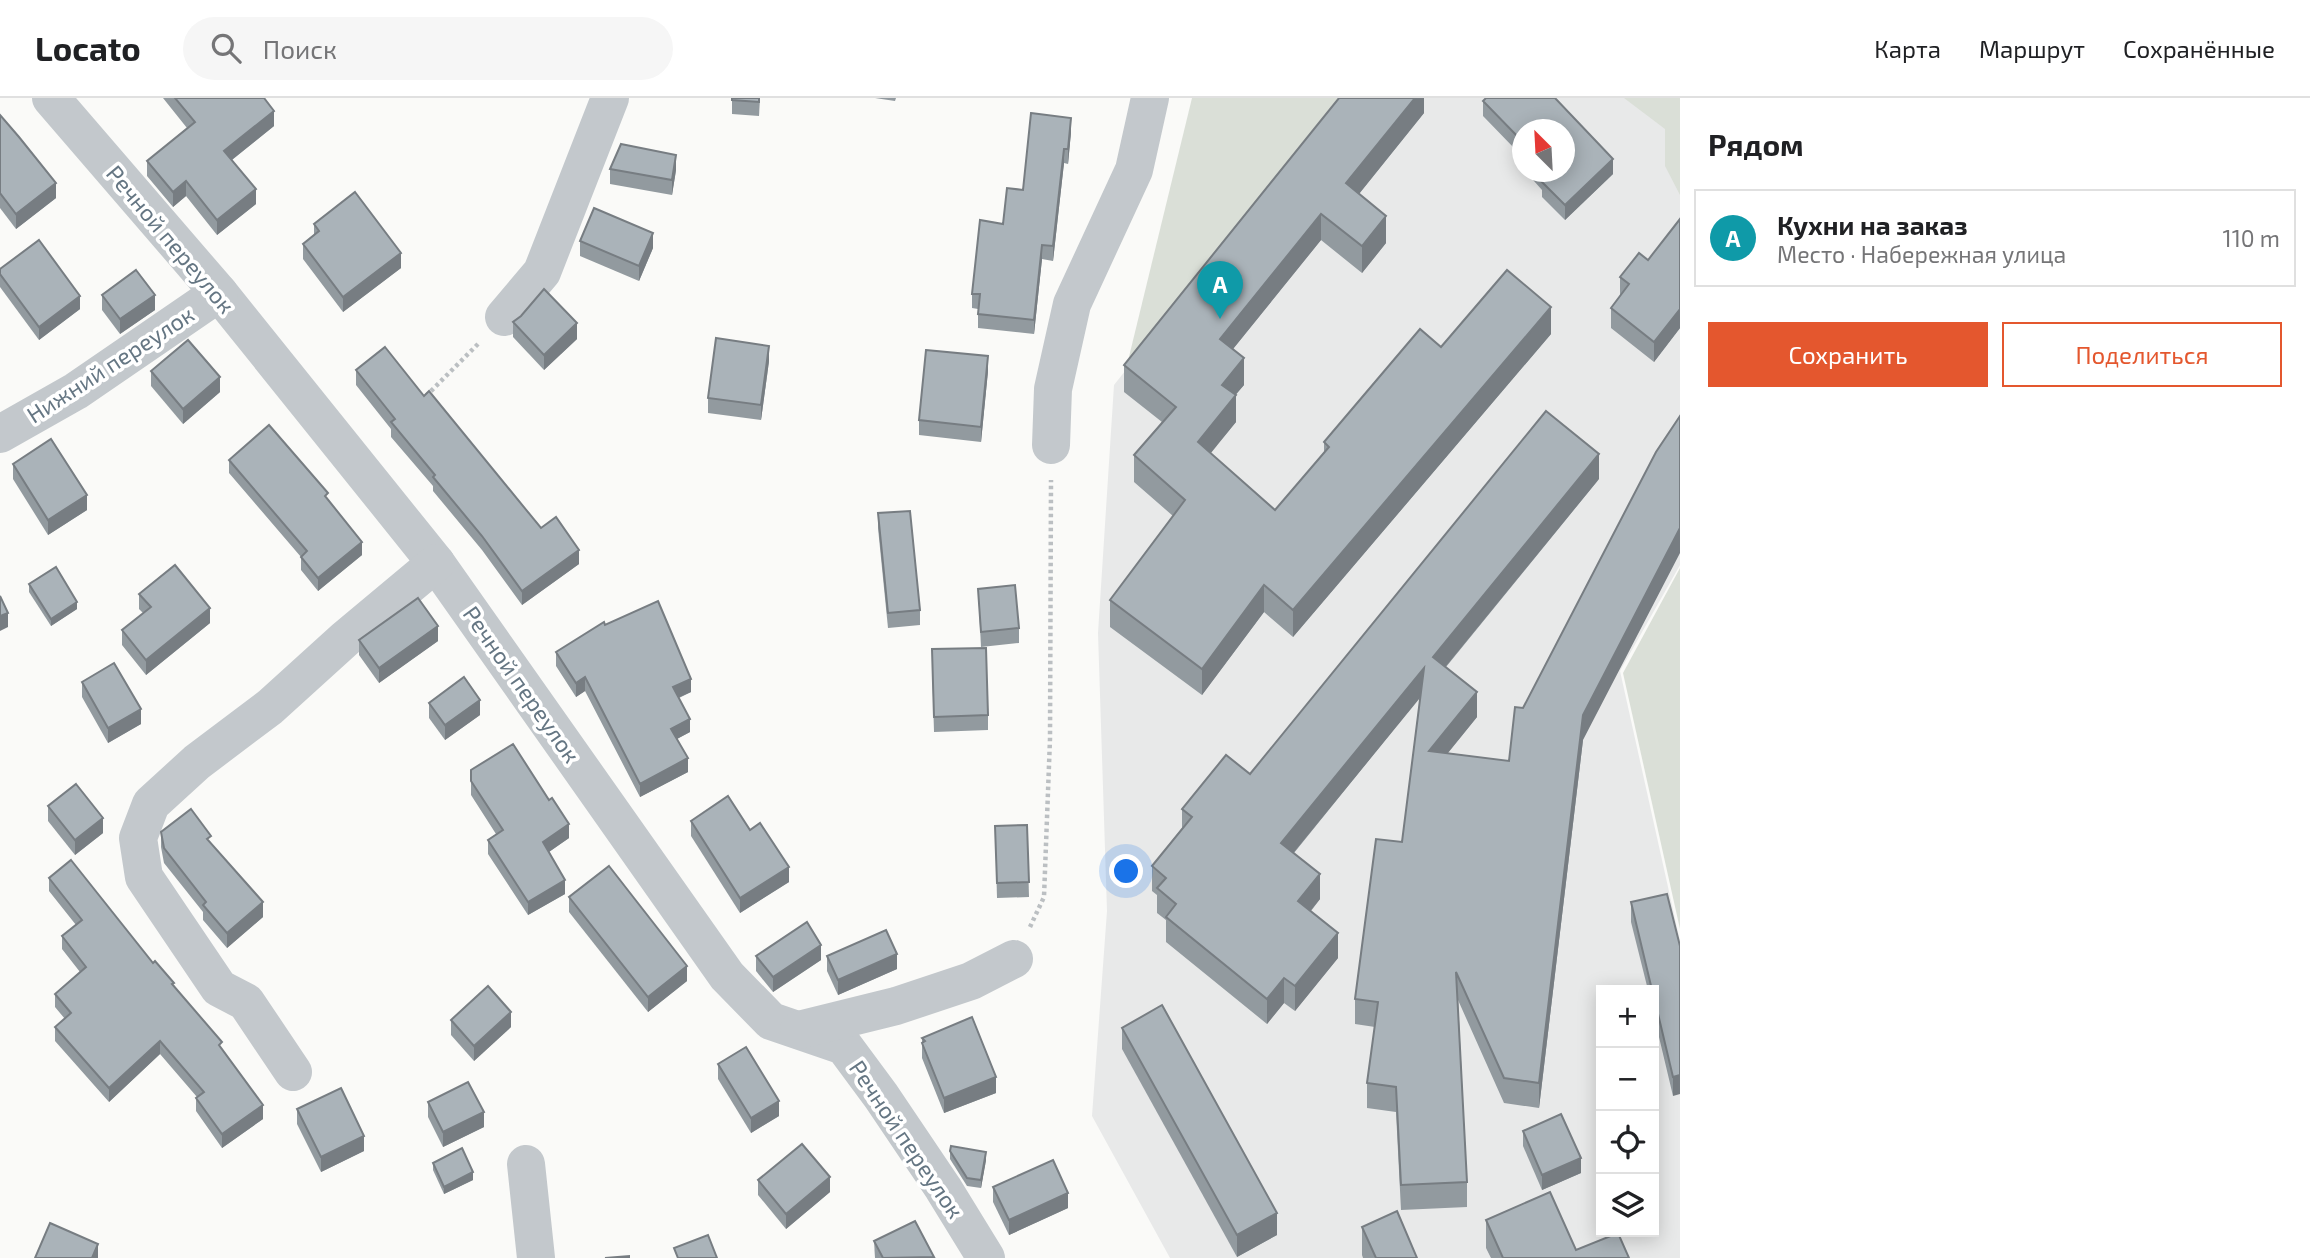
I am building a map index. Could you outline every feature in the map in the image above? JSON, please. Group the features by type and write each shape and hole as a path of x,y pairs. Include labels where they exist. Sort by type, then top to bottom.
{"street":[{"name":"Речной переулок","path":"51,98 219,293 436,563 727,976 771,1021 844,1046 943,1188 986,1258"},
{"path":"504,317 542,272 610,98"},
{"path":"1051,445 1053,389 1072,304 1134,170 1150,98"},
{"name":"Нижний переулок","path":"0,434 76,391 219,293"},
{"path":"293,1072 246,1002 219,988 144,877 138,838 152,804 197,762 270,707 345,639 436,563"},
{"path":"799,1030 896,1006 971,981 1014,959"},
{"path":"526,1164 536,1258"}],"path":[{"path":"416,405 504,317"},
{"path":"1014,959 1044,897 1050,739 1051,445"}],"shaded area":[{"path":"1192,98 1338,98 1127,365"},
{"path":"1341,98 1636,98 1680,128 1680,565 1620,671 1680,941 1680,1258 1170,1258 1092,1116 1107,911 1098,633 1114,385"},
{"path":"1624,98 1680,98 1680,195 1665,166 1665,129"},
{"path":"1680,568 1680,929 1623,673"}],"building":[{"path":"175,98 264,98 274,111 224,151 256,189 217,220 186,181 173,192 147,161 195,122"},
{"path":"759,98 759,102 732,100"},
{"path":"1339,98 1415,98 1346,183 1386,216 1362,246 1321,214 1220,339 1244,358 1222,385 1236,395 1198,442 1275,510 1329,447 1324,442 1420,329 1441,347 1507,270 1551,307 1293,610 1264,585 1202,669 1110,600 1185,500 1134,455 1176,407 1124,365"},
{"path":"1486,98 1555,98 1575,119 1512,119 1512,131 1483,101"},
{"path":"1031,113 1071,118 1068,149 1064,149 1053,246 1042,245 1034,320 978,314 980,294 972,294 980,220 1003,224 1007,188 1023,190"},
{"path":"0,115 56,183 16,214 0,193"},
{"path":"1575,119 1613,159 1565,205 1542,182 1575,182"},
{"path":"621,144 676,155 672,180 610,169"},
{"path":"355,192 401,253 343,297 303,244 319,231 314,224"},
{"path":"594,208 653,233 639,266 580,241"},
{"path":"1680,219 1680,309 1654,342 1611,308 1629,284 1620,277 1639,253 1648,260"},
{"path":"39,240 80,296 39,327 0,274 0,269"},
{"path":"136,270 155,295 120,319 102,295"},
{"path":"544,289 577,323 544,355 513,322"},
{"path":"716,338 769,346 761,405 708,398"},
{"path":"188,340 220,377 183,409 151,371"},
{"path":"385,347 424,396 429,391 541,528 556,517 579,550 522,591 482,536 433,477 435,475 391,422 395,419 356,370"},
{"path":"926,350 988,356 981,427 919,420"},
{"path":"1546,411 1599,454 1433,657 1477,692 1429,751 1509,761 1515,707 1523,708 1656,452 1680,416 1680,528 1583,715 1539,1083 1504,1078 1456,972 1467,1182 1401,1185 1396,1087 1367,1083 1378,1002 1355,999 1376,839 1402,842 1424,668 1281,843 1320,874 1298,901 1338,933 1295,986 1284,978 1267,999 1166,917 1176,904 1157,888 1166,878 1152,866 1192,817 1182,809 1226,755 1250,774"},
{"path":"269,425 328,493 325,496 362,542 318,578 301,557 307,551 229,460"},
{"path":"51,439 87,495 48,520 13,464"},
{"path":"910,511 920,610 888,613 878,513"},
{"path":"175,565 210,608 146,660 122,630 151,607 139,594"},
{"path":"56,567 77,602 51,619 29,584"},
{"path":"1015,585 1019,628 981,632 978,589"},
{"path":"0,596 8,613 0,616"},
{"path":"418,598 438,626 379,668 359,640"},
{"path":"658,601 691,679 673,687 690,719 671,729 688,758 640,784 585,677 576,683 556,652 604,622 605,625"},
{"path":"986,648 988,715 934,717 932,649"},
{"path":"114,663 141,709 108,728 82,682"},
{"path":"464,677 480,700 445,725 429,703"},
{"path":"513,744 549,800 552,798 569,824 543,842 565,880 528,902 488,840 503,830 471,781 471,770"},
{"path":"76,784 103,818 75,840 48,806"},
{"path":"728,796 750,830 760,823 789,867 740,898 691,821"},
{"path":"191,809 211,836 207,839 263,902 227,933 203,905 206,902 164,848 161,832"},
{"path":"1027,825 1029,882 997,883 995,826"},
{"path":"71,860 153,963 155,961 222,1042 219,1045 263,1105 222,1134 196,1098 204,1092 160,1041 109,1088 55,1027 71,1013 55,994 86,967 62,936 82,920 49,878"},
{"path":"609,866 687,966 648,997 569,897"},
{"path":"1667,894 1680,946 1680,1075 1673,1077 1659,1018 1659,985 1651,985 1631,902"},
{"path":"807,922 821,945 773,977 756,956"},
{"path":"886,930 897,954 838,980 827,956"},
{"path":"488,986 511,1012 474,1046 451,1020"},
{"path":"1162,1005 1277,1213 1237,1235 1122,1028"},
{"path":"972,1017 996,1077 944,1098 922,1038"},
{"path":"746,1047 779,1101 751,1118 718,1064"},
{"path":"468,1082 484,1112 443,1132 428,1102"},
{"path":"341,1088 364,1136 321,1157 297,1109"},
{"path":"1561,1114 1581,1158 1542,1175 1523,1131"},
{"path":"802,1144 830,1177 786,1214 758,1180"},
{"path":"951,1146 986,1152 981,1180 967,1178 950,1151"},
{"path":"462,1148 473,1172 444,1187 433,1163"},
{"path":"1053,1160 1068,1193 1009,1220 993,1187"},
{"path":"1550,1192 1576,1250 1608,1237 1620,1237 1629,1258 1503,1258 1486,1220"},
{"path":"1397,1211 1417,1258 1376,1258 1362,1227"},
{"path":"915,1221 934,1257 883,1258 874,1241"},
{"path":"50,1223 98,1244 92,1258 35,1258"},
{"path":"708,1235 717,1258 678,1258 674,1248"}],"place":[{"name":"Кухни на заказ","path":"1220,319"}]}
